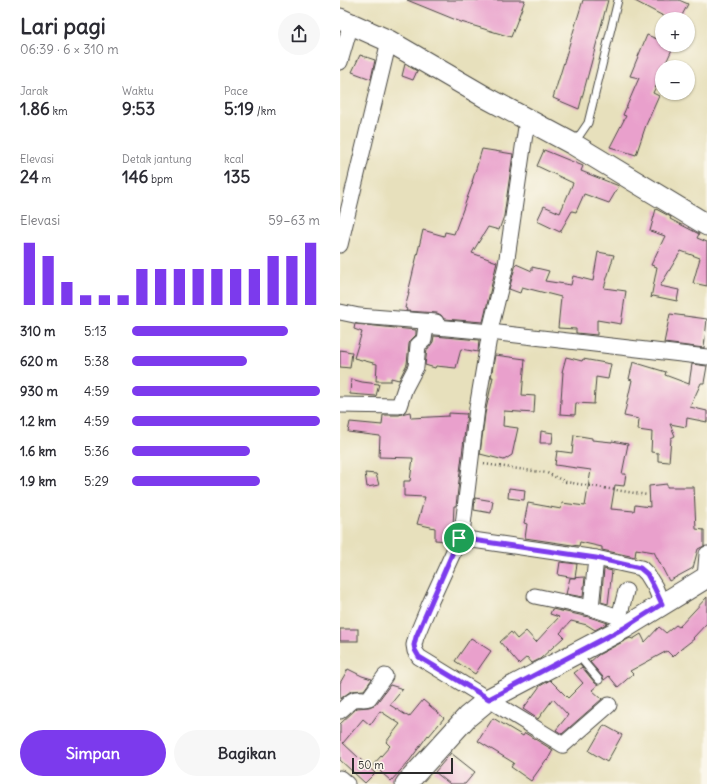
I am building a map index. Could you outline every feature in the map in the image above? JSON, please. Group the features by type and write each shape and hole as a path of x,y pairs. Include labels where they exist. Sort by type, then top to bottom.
{"main road":[{"path":"345,21 389,41 487,98 573,144 707,225"},
{"path":"406,784 467,717 489,699 577,654 622,622 662,604 706,577"}],"street":[{"path":"340,62 345,21"},
{"path":"340,244 389,41"},
{"path":"527,120 506,265 490,329 477,408 463,525 459,538 420,627 414,645 419,657 563,745 609,705"},
{"path":"340,312 359,316 490,329 707,357"},
{"path":"340,405 399,406 405,388 416,367 418,345 424,340 426,326 490,329"},
{"path":"459,538 596,558 640,568 647,574 662,604"},
{"path":"706,577 707,554"},
{"path":"591,608 596,558"},
{"path":"535,596 591,608 622,622 626,591"},
{"path":"340,711 355,699 365,700 369,698 385,676"},
{"path":"340,778 347,784"}],"lane":[{"path":"573,144 588,123 618,0"},
{"path":"577,654 599,680"}],"path":[{"path":"470,462 520,468 547,474 566,482 647,495"}],"building":[{"path":"407,0 525,0 511,37 461,22"},
{"path":"583,0 608,0 579,109 553,98"},
{"path":"633,0 679,0 688,4 684,12 656,12"},
{"path":"647,35 655,38 655,52 671,52 667,60 655,60 655,89 653,93 655,94 655,100 657,100 646,125 636,155 610,147 626,116 623,115 639,78 630,76"},
{"path":"360,55 375,60 371,79 352,72"},
{"path":"405,64 417,71 413,80 402,76"},
{"path":"482,149 513,154 504,216 499,230 488,227 472,253 497,262 483,322 444,319 437,313 406,311 407,309 405,308 408,293 423,230 444,236 445,232 454,234 473,182"},
{"path":"544,150 583,166 581,171 619,186 609,203 584,194 576,212 572,211 560,232 537,221 544,206 560,213 573,183 537,166"},
{"path":"656,209 671,217 670,219 699,234 697,238 707,242 707,286 693,283 700,258 681,251 660,286 679,290 677,301 653,296 651,298 657,267 651,265 665,236 650,231"},
{"path":"598,252 614,255 604,288 626,291 621,324 597,320 597,335 576,333 576,329 558,328 561,297 522,287 520,293 509,289 516,264 532,271 532,267 549,271 545,281 571,285 573,276 593,281"},
{"path":"670,314 707,319 704,348 664,343"},
{"path":"355,324 416,330 416,335 409,344 407,364 399,380 391,378 391,381 376,381 377,364 354,358 362,332 354,329"},
{"path":"434,336 479,340 478,352 461,349 456,368 436,366 435,368 425,365 427,350 433,342"},
{"path":"340,350 352,352 350,368 340,367"},
{"path":"495,355 525,359 522,395 535,396 534,413 504,411 503,426 518,428 512,455 504,460 480,454 485,414 493,377 491,377"},
{"path":"566,357 582,361 583,359 611,364 608,379 596,377 594,404 576,403 575,415 560,414 562,372"},
{"path":"633,362 666,372 665,375 689,384 692,364 707,366 704,383 701,383 690,407 707,411 707,422 687,418 686,427 670,424 675,436 671,438 669,462 658,461 658,453 651,452 652,432 638,430 639,419 624,416 632,380 629,379"},
{"path":"351,379 379,384 376,396 350,394"},
{"path":"410,412 411,418 449,416 449,413 467,413 456,506 454,506 453,527 449,541 435,540 435,528 417,524 425,497 404,496 404,481 410,481 413,458 379,457 380,436 348,432 350,422 382,425 383,415 399,415"},
{"path":"541,431 553,433 552,443 540,443"},
{"path":"574,435 592,438 592,440 612,441 628,444 622,474 626,474 624,486 615,485 611,509 634,511 635,505 650,507 649,486 667,484 667,487 694,487 696,529 704,530 704,546 698,549 693,568 669,581 654,552 636,549 635,557 602,550 602,547 580,542 579,546 525,538 527,524 524,523 528,503 561,509 562,503 585,506 591,470 555,465 557,451 572,453"},
{"path":"365,473 376,474 379,485 367,487"},
{"path":"509,488 525,490 524,500 508,498"},
{"path":"475,498 493,501 491,513 474,510"},
{"path":"560,562 577,564 575,578 558,575"},
{"path":"604,569 612,571 608,604 601,602"},
{"path":"585,577 583,597 566,594 570,578"},
{"path":"707,597 707,623 693,638 694,639 673,657 667,651 630,671 633,674 618,687 609,676 604,680 590,662 598,655 630,638 633,639 641,634 645,642 659,627 666,633 676,625 679,627"},
{"path":"552,609 589,617 608,623 595,630 587,625 571,621 560,633 564,637 540,659 532,663 527,657 519,664 500,642 511,632 517,639 526,631 536,642 559,617 550,614"},
{"path":"340,629 358,629 358,641 340,641"},
{"path":"471,638 491,651 475,674 455,661"},
{"path":"582,667 598,685 592,690 602,699 562,734 556,730 568,715 553,699 538,719 523,709 540,686 550,680 568,698 583,683 574,673"},
{"path":"348,669 372,679 364,690 351,691 340,699 340,683"},
{"path":"390,685 403,689 390,705 409,717 423,700 444,718 429,736 428,735 410,760 391,781 373,765 390,746 386,742 400,724 380,711 370,725 363,719 343,743 375,773 365,783 340,760 340,724 357,708 369,707 376,704"},
{"path":"493,718 523,736 525,733 553,750 547,761 546,760 531,781 511,767 514,763 478,741"},
{"path":"604,725 622,735 607,762 589,751"},
{"path":"451,753 475,772 465,784 450,784 435,772"}],"route":[{"path":"459,538 596,558 640,568 647,574 662,604 624,628 577,654 489,699 419,657 414,645 420,627 459,538"}]}
